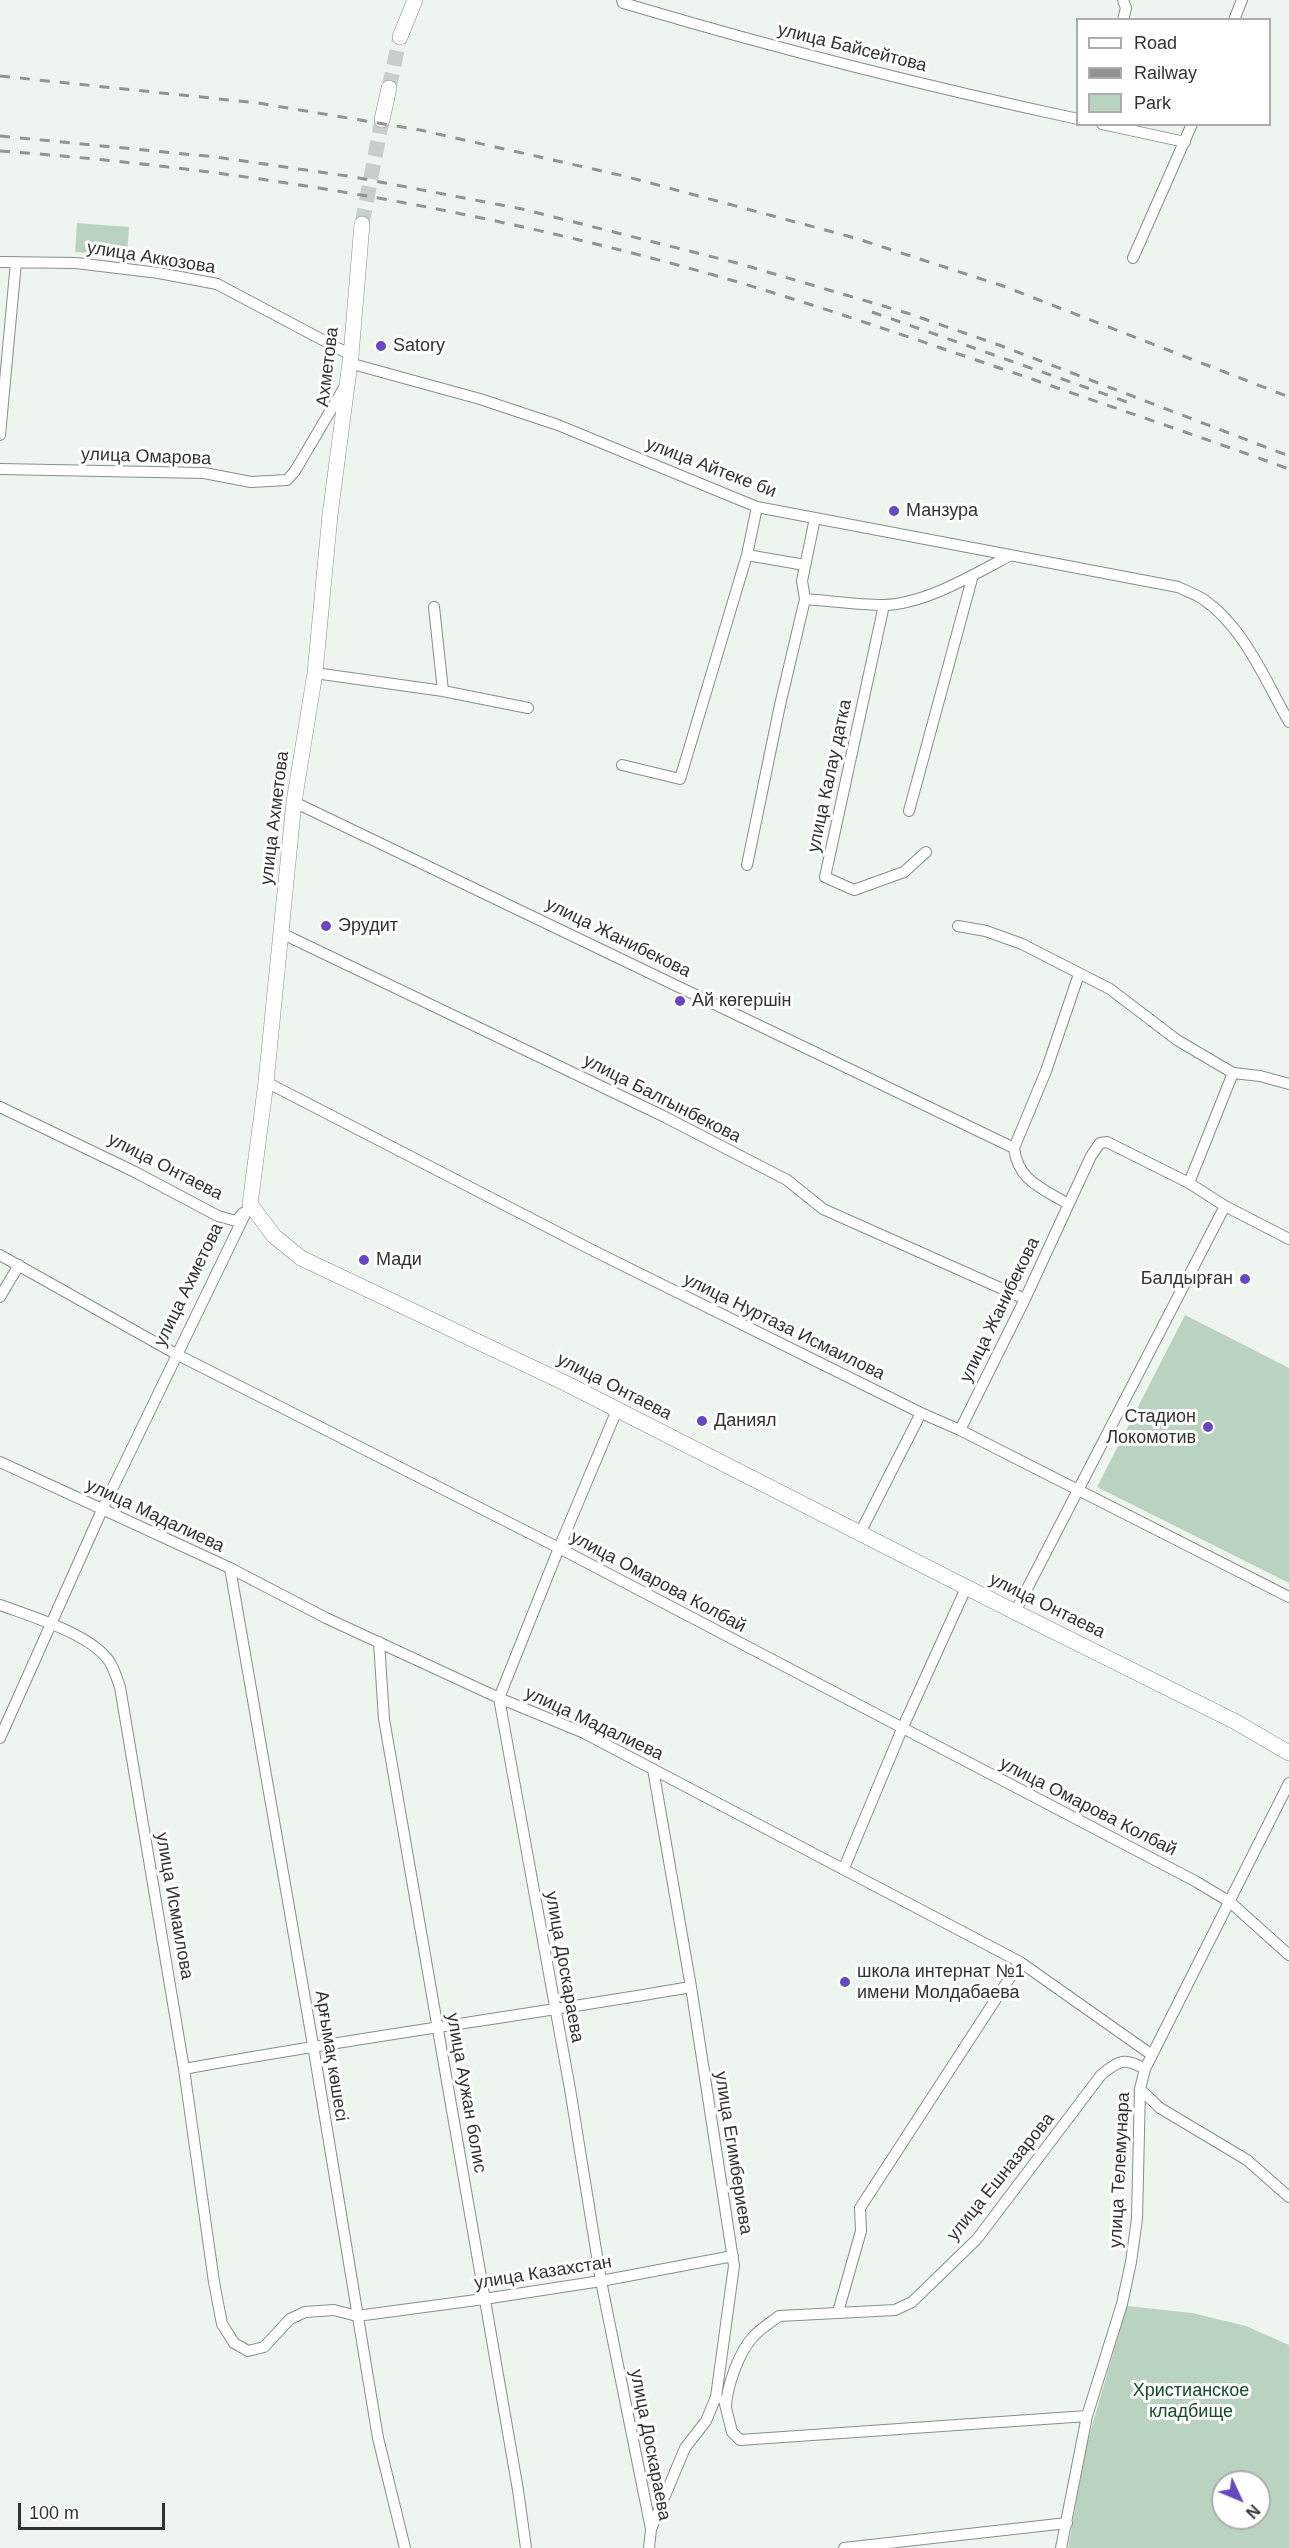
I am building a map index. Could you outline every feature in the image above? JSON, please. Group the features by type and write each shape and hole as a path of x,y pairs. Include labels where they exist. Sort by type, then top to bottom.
{"main road":[{"path":"400,37 415,0"},
{"path":"382,120 389,88"},
{"name":"Ахметова","path":"330,515 350,359 362,224"},
{"name":"улица Ахметова","path":"250,1204 266,1082 294,802 315,673 330,515"},
{"name":"улица Онтаева","path":"250,1204 274,1236 301,1258 565,1383 966,1588 1236,1722 1289,1753"}],"street":[{"name":"улица Байсейтова","path":"622,0 623,3 751,41 988,100 1076,119"},
{"path":"1123,0 1126,8 1124,18"},
{"path":"1235,18 1242,0"},
{"path":"1111,126 1185,142"},
{"path":"1133,258 1191,126"},
{"name":"улица Аккозова","path":"0,262 76,263 159,273 217,284 350,359"},
{"path":"0,435 16,262"},
{"name":"улица Айтеке би","path":"350,359 558,425 758,507 1178,587 1202,598 1221,614 1247,647 1289,722"},
{"name":"улица Омарова","path":"0,469 204,473 251,482 287,480 295,471 345,385"},
{"path":"622,765 680,779 747,555 758,507"},
{"path":"747,865 780,705 805,599 802,581 814,519"},
{"path":"747,555 805,565"},
{"path":"805,599 884,605 907,602 973,575 1009,556"},
{"path":"909,811 973,575"},
{"name":"улица Калау датка","path":"884,605 825,877 854,890 904,872 926,852"},
{"path":"434,607 443,691"},
{"path":"315,673 443,691 528,708"},
{"name":"улица Жанибекова","path":"294,802 1014,1148"},
{"path":"958,926 986,931 1022,944 1110,989 1178,1040 1233,1073 1260,1076 1289,1084"},
{"name":"улица Балгынбекова","path":"281,933 663,1116 787,1180 823,1209 1025,1299"},
{"path":"1068,1204 1023,1175 1016,1164 1014,1148 1046,1071 1079,974"},
{"path":"1233,1073 1189,1182 1225,1206 1289,1239"},
{"name":"улица Нуртаза Исмаилова","path":"266,1082 594,1251 921,1413 960,1430 1289,1597"},
{"name":"улица Онтаева","path":"0,1107 135,1172 218,1216 236,1221 250,1204"},
{"name":"улица Жанибекова","path":"960,1430 1025,1299 1091,1156 1100,1143 1107,1142 1189,1182"},
{"name":"улица Ахметова","path":"0,1738 102,1510 250,1204"},
{"path":"1015,1612 1225,1206"},
{"name":"улица Омарова Колбай","path":"0,1255 176,1354 559,1548 1184,1876 1230,1902 1289,1955"},
{"path":"0,1297 19,1265"},
{"path":"499,1698 559,1548 618,1410"},
{"path":"860,1533 921,1413"},
{"name":"улица Мадалиева","path":"0,1462 230,1568 499,1698 584,1733 1020,1962 1152,2055"},
{"name":"Арғымақ көшесі","path":"230,1568 313,2045 378,2438 405,2548"},
{"path":"844,1868 902,1729 966,1588"},
{"name":"улица Исмаилова","path":"0,1605 51,1623 81,1637 108,1660 120,1687 184,2069 214,2282"},
{"name":"улица Аужан болис","path":"379,1642 384,1719 518,2490 526,2548"},
{"name":"улица Доскараева","path":"499,1698 601,2281 651,2529 649,2547"},
{"name":"улица Егимбериева","path":"651,2529 685,2448 697,2435 716,2397 734,2266 691,1987 653,1769"},
{"name":"улица Телемунара","path":"1060,2548 1067,2523 1087,2416 1122,2304 1131,2262 1137,2219 1140,2089 1145,2069 1289,1783"},
{"path":"838,2312 861,2231 860,2208 1020,1962"},
{"path":"184,2069 313,2045 438,2025 555,2010 691,1987"},
{"name":"улица Ешназарова","path":"726,2406 734,2372 751,2338 779,2316 895,2310 912,2302 977,2239 1101,2075 1115,2063 1131,2061 1145,2069"},
{"path":"1140,2089 1160,2108 1247,2160 1289,2196"},
{"name":"улица Казахстан","path":"214,2282 222,2324 234,2343 248,2351 264,2347 290,2319 305,2312 334,2310 357,2316 601,2281 733,2256"},
{"name":"улица Ешназарова","path":"718,2380 732,2432 740,2440 1087,2416"},
{"path":"844,2548 1067,2523"}],"green space":[{"path":"77,223 129,227 127,256 75,252"},
{"name":"Стадион Локомотив","path":"1185,1315 1289,1368 1289,1583 1097,1487"},
{"name":"Христианское кладбище","path":"1127,2306 1192,2313 1246,2326 1289,2345 1289,2548 1068,2548 1087,2443"}],"tunnel":[{"path":"389,88 400,37"},
{"path":"362,224 382,120"}],"railway":[{"path":"0,76 258,103 420,130 624,176 855,238 1003,286 1289,397"},
{"path":"0,136 216,157 354,177 522,209 737,263 907,313 999,345 1289,456"},
{"path":"0,151 185,169 369,196 551,233 641,255 841,314 1289,469"},
{"path":"872,312 1130,403"}],"place":[{"name":"Satory","path":"381,346"},
{"name":"Манзура","path":"894,511"},
{"name":"Эрудит","path":"326,926"},
{"name":"Ай көгершін","path":"680,1001"},
{"name":"Мади","path":"364,1260"},
{"name":"Балдырған","path":"1245,1279"},
{"name":"Даниял","path":"702,1421"},
{"name":"Стадион Локомотив","path":"1208,1427"},
{"name":"школа интернат №1 имени Молдабаева","path":"845,1982"}]}
